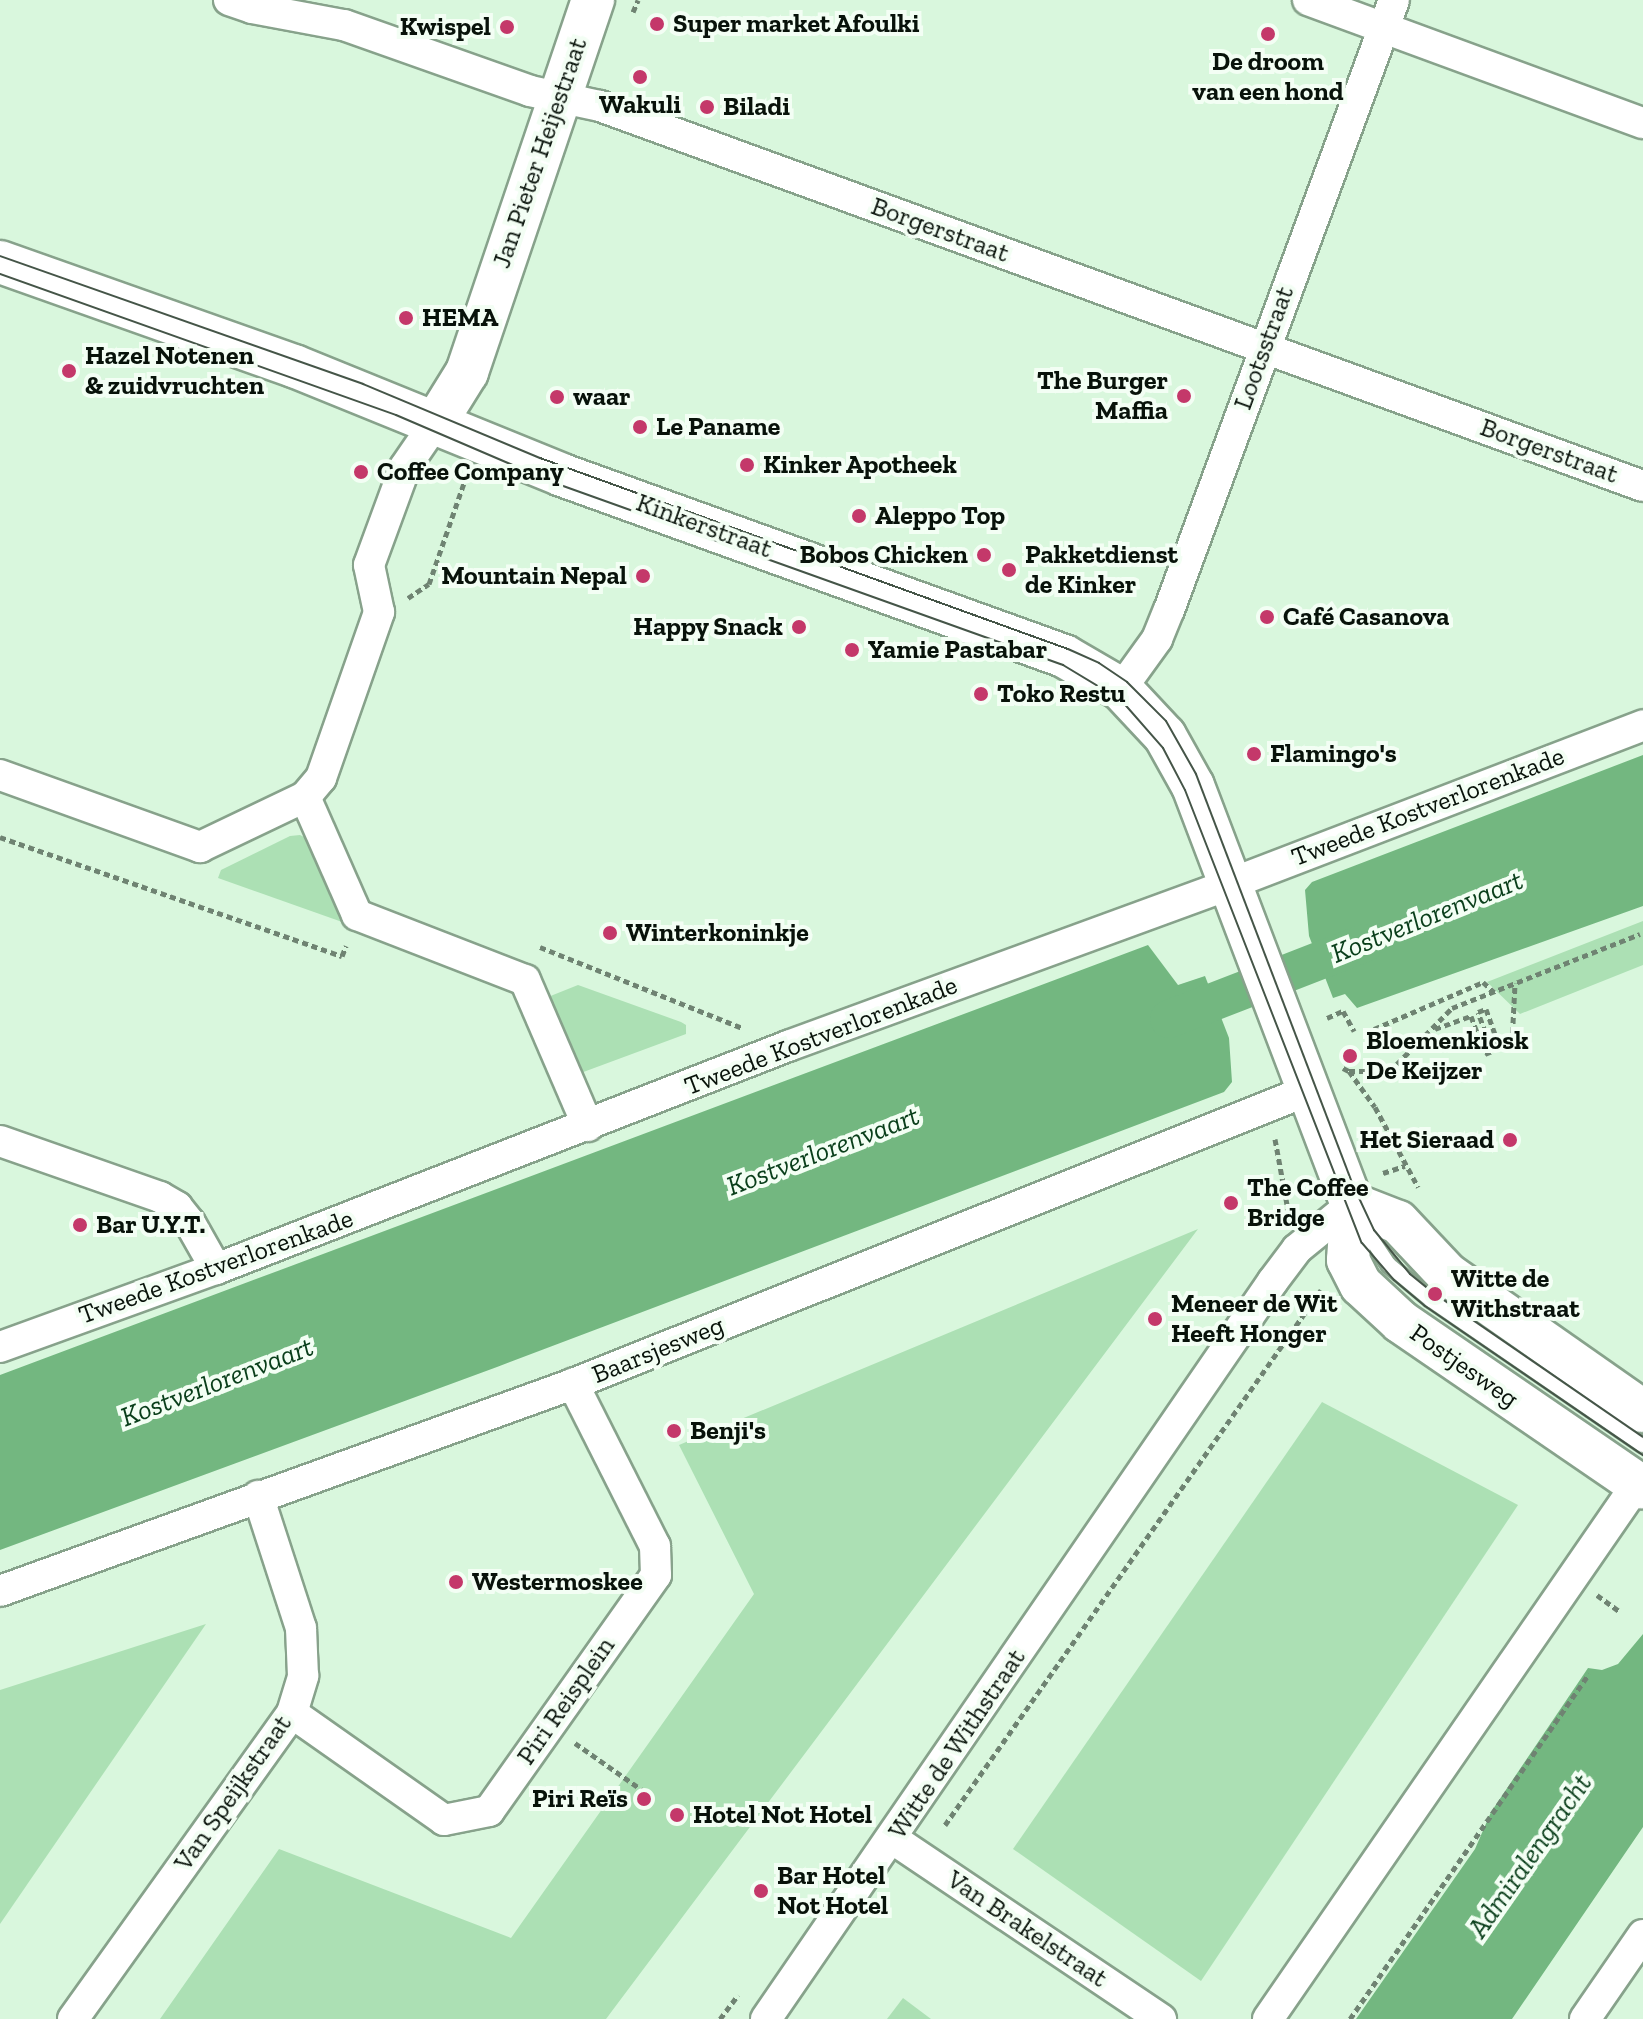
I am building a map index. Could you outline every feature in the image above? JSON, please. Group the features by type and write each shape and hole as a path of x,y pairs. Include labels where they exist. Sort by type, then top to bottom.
{"street":[{"name":"Borgerstraat","path":"229,0 252,8 344,25 558,99 600,106 1643,486"},
{"name":"Jan Pieter Heijestraat","path":"379,612 369,565 405,467 467,372 593,0"},
{"path":"1308,0 1388,14 1643,123"},
{"name":"Lootsstraat","path":"1121,689 1157,639 1388,14"},
{"name":"Kinkerstraat","path":"0,262 294,366 436,422 478,442 1064,656 1121,689 1145,711 1174,750 1193,786 1258,955"},
{"path":"2,781 200,847 305,797 321,778 379,612"},
{"name":"Tweede Kostverlorenkade","path":"0,1347 216,1269 788,1046 1230,884 1643,725"},
{"path":"305,797 357,915 525,980 588,1126"},
{"name":"Postjesweg","path":"1258,955 1352,1204 1348,1260 1371,1297 1414,1332 1641,1472"},
{"name":"Baarsjesweg","path":"0,1591 573,1384 1309,1090"},
{"path":"0,1141 169,1202 190,1223 216,1269"},
{"path":"1352,1204 1398,1222 1447,1274 1643,1411"},
{"name":"Witte de Withstraat","path":"766,2019 893,1839 1273,1281 1297,1249 1352,1204"},
{"name":"Piri Reisplein","path":"292,1713 444,1820 489,1811 656,1575 655,1546 573,1384"},
{"path":"1268,2019 1641,1472"},
{"name":"Van Speijkstraat","path":"73,2019 292,1713 303,1676 301,1628 258,1496"},
{"name":"Van Brakelstraat","path":"893,1839 1161,2019"},
{"path":"1585,2019 1643,1935"}],"path":[{"path":"379,612 429,584 478,442"},
{"path":"0,837 342,956 357,915"},
{"path":"1309,1090 1349,1071 1390,1071 1452,1008 1640,934"},
{"path":"525,980 539,947 788,1046"},
{"path":"1374,1029 1483,982 1494,992"},
{"path":"1430,1030 1471,1016 1485,1054 1492,1051 1478,1012 1486,1009 1500,1048 1512,1043 1515,983"},
{"path":"1327,1018 1343,1011 1354,1031"},
{"path":"1287,1032 1349,1071 1375,1107 1423,1193"},
{"path":"921,1857 1298,1320"},
{"path":"1350,2019 1589,1674"},
{"path":"549,1724 642,1790"}],"shaded area":[{"path":"300,835 310,840 345,923 218,878 221,870 290,836"},
{"path":"1643,921 1643,965 1520,1014 1487,982"},
{"path":"578,985 681,1022 686,1025 686,1034 578,1074 548,997"},
{"path":"1198,1229 606,2019 160,2019 279,1849 511,1938 754,1594 679,1445"},
{"path":"1322,1402 1518,1505 1201,1981 1013,1849"},
{"path":"206,1624 0,1924 0,1690"},
{"path":"903,1998 931,2019 887,2019"}],"water":[{"path":"1643,755 1643,906 1357,1008 1345,994 1333,998 1309,936 1305,890 1312,882"},
{"path":"1148,945 1178,985 1205,976 1229,1038 1232,1082 1224,1092 497,1367 0,1550 0,1375"},
{"name":"Admiralengracht","path":"1643,1634 1643,1827 1512,2019 1356,2019 1475,1849 1491,1812 1588,1668 1602,1670 1618,1664"}],"waterway":[{"name":"Kostverlorenvaart","path":"1169,1019 1365,943"}],"tram line":[{"path":"0,256 363,384 540,458 1068,649 1099,663 1127,682 1166,721 1196,774 1352,1183 1374,1230 1410,1274 1435,1294 1643,1437"},
{"path":"0,274 396,415 552,482 1063,665 1121,700 1163,748 1185,790 1362,1243 1394,1280 1425,1306 1643,1455"}],"place":[{"name":"Super market Afoulki","path":"657,24"},
{"name":"Kwispel","path":"507,27"},
{"name":"De droom van een hond","path":"1268,34"},
{"name":"Wakuli","path":"640,77"},
{"name":"Biladi","path":"707,107"},
{"name":"HEMA","path":"406,318"},
{"name":"Hazel Notenen & zuidvruchten","path":"69,371"},
{"name":"The Burger Maffia","path":"1184,396"},
{"name":"waar","path":"557,397"},
{"name":"Le Paname","path":"640,427"},
{"name":"Kinker Apotheek","path":"747,465"},
{"name":"Coffee Company","path":"361,472"},
{"name":"Aleppo Top","path":"859,516"},
{"name":"Bobos Chicken","path":"984,555"},
{"name":"Pakketdienst de Kinker","path":"1009,570"},
{"name":"Mountain Nepal","path":"643,576"},
{"name":"Café Casanova","path":"1267,617"},
{"name":"Happy Snack","path":"799,627"},
{"name":"Yamie Pastabar","path":"852,650"},
{"name":"Toko Restu","path":"981,694"},
{"name":"Flamingo's","path":"1254,754"},
{"name":"Winterkoninkje","path":"610,933"},
{"name":"Bloemenkiosk De Keijzer","path":"1350,1056"},
{"name":"Het Sieraad","path":"1510,1140"},
{"name":"The Coffee Bridge","path":"1231,1203"},
{"name":"Bar U.Y.T.","path":"80,1225"},
{"name":"Witte de Withstraat","path":"1435,1294"},
{"name":"Meneer de Wit Heeft Honger","path":"1155,1319"},
{"name":"Benji's","path":"674,1431"},
{"name":"Westermoskee","path":"456,1582"},
{"name":"Piri Reïs","path":"644,1799"},
{"name":"Hotel Not Hotel","path":"677,1815"},
{"name":"Bar Hotel Not Hotel","path":"761,1891"}]}
